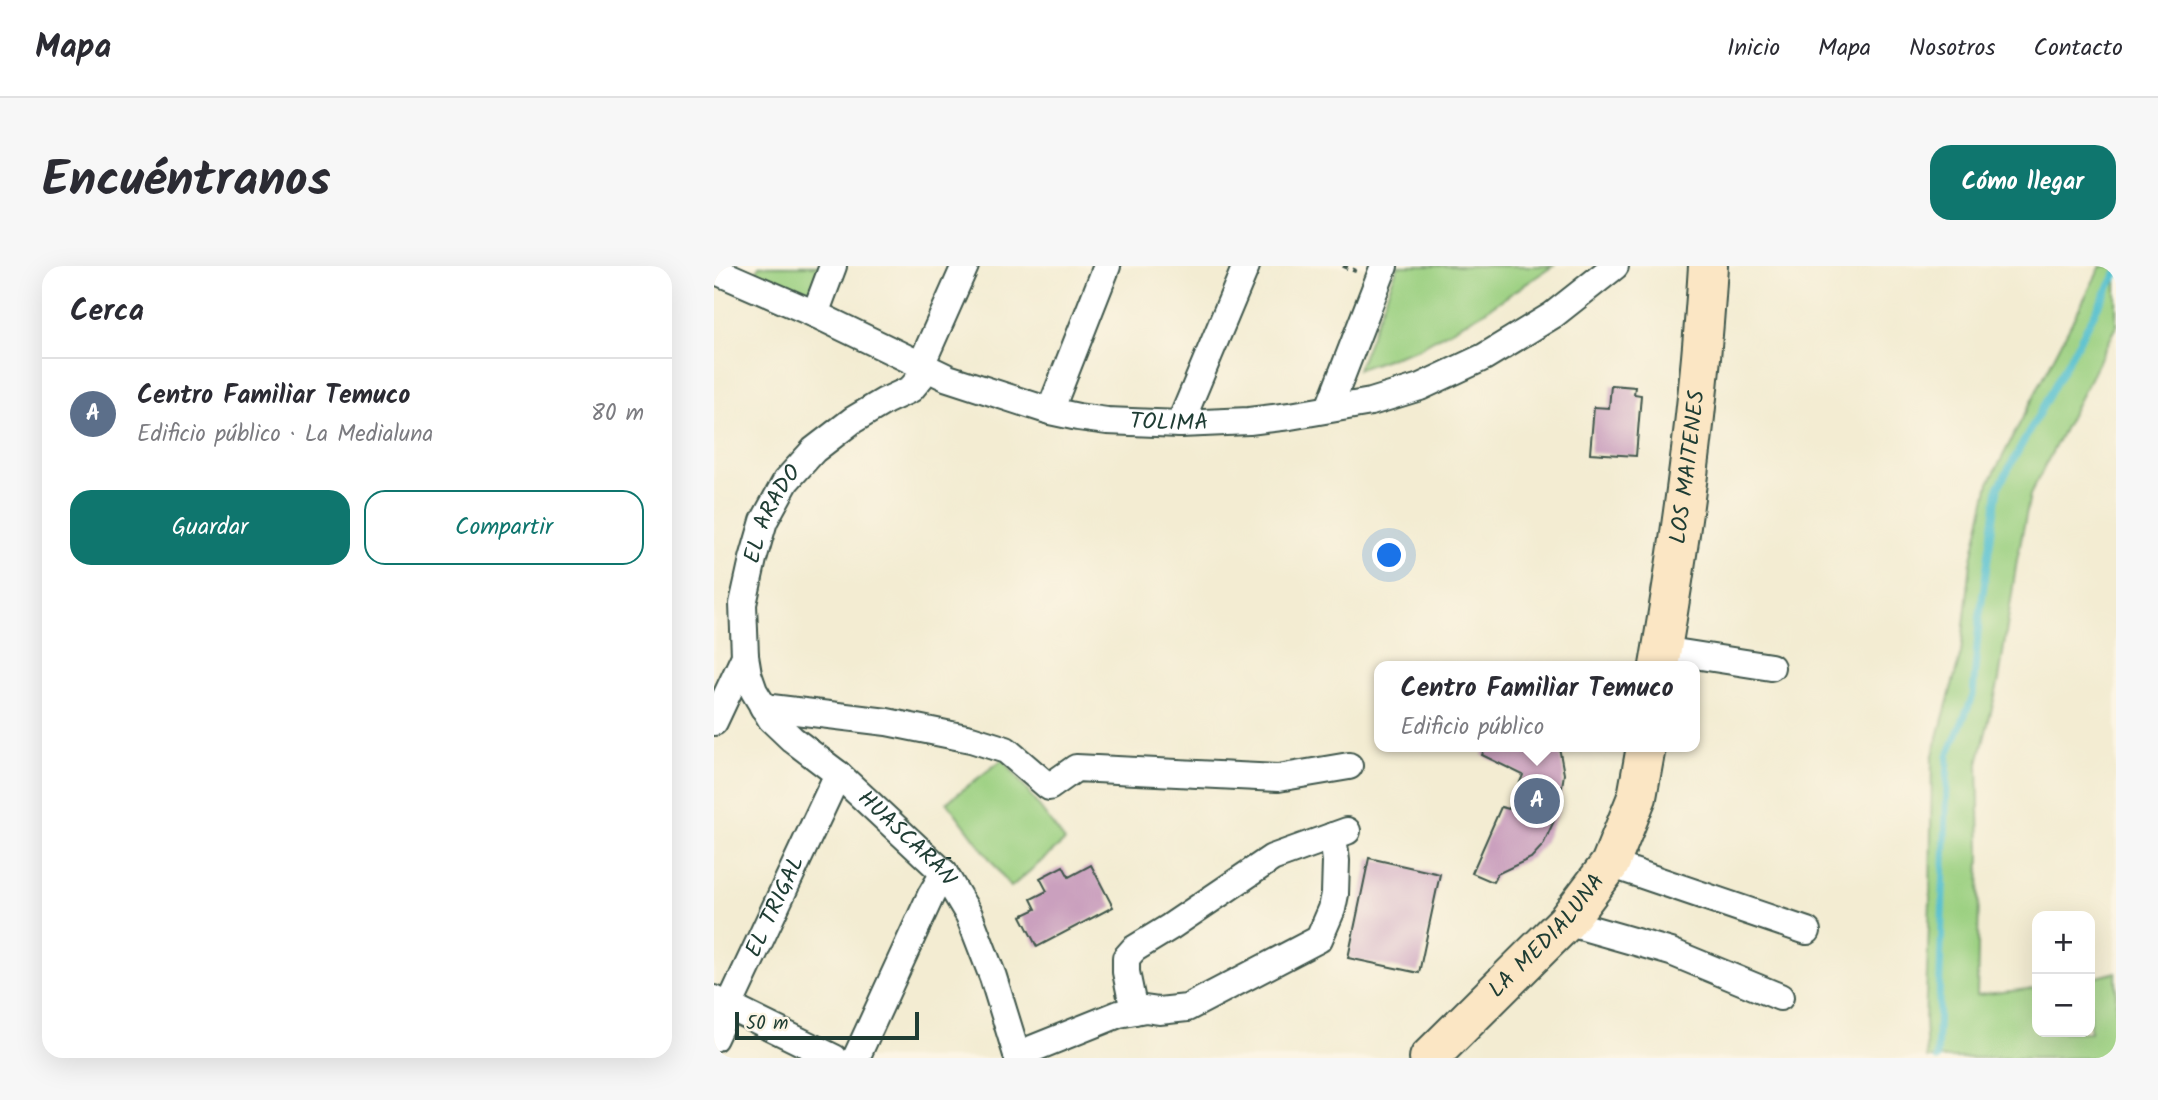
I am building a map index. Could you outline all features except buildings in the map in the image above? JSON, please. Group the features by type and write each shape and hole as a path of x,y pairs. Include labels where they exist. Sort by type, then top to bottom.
{"street":[{"path":"815,314 833,266"},
{"name":"EL ARADO","path":"714,722 745,656 743,604 753,559 764,521 786,481 814,450 853,420 911,389 921,377 921,365 965,266"},
{"path":"1050,411 1107,266"},
{"path":"1180,424 1246,266"},
{"path":"1329,408 1384,266"},
{"name":"TOLIMA","path":"714,270 815,314 948,378 1050,411 1107,421 1180,424 1249,421 1371,402 1420,387 1484,357 1553,315 1615,266"},
{"name":"LOS MAITENES","path":"1661,658 1689,478 1708,266"},
{"name":"HUASCARÁN","path":"745,656 748,674 762,707 781,730 838,774 944,873 969,915 993,977 1018,1057"},
{"path":"1661,658 1698,661"},
{"path":"1700,661 1771,667"},
{"path":"762,707 887,722 971,739 1006,750 1049,787 1076,768 1278,778 1349,766"},
{"name":"LA MEDIALUNA","path":"1429,1058 1566,922 1610,864 1637,797 1645,752"},
{"name":"EL TRIGAL","path":"714,1038 721,1003 838,774"},
{"path":"1018,1057 1119,1014 1145,1009 1159,1012 1187,1007 1319,939 1332,909 1335,894 1340,834 1272,858 1170,928 1134,949 1126,958 1126,972 1134,1011"},
{"path":"1610,864 1807,931"},
{"path":"856,1058 944,873"},
{"path":"1566,922 1671,952 1780,997"},
{"path":"721,1003 834,1058"}],"green space":[{"path":"759,266 833,266 815,314 751,286"},
{"path":"1398,266 1553,266 1482,313 1419,348 1358,369"},
{"path":"2101,266 2116,266 2116,328 2030,495 1999,680 1978,764 1980,851 1977,995 2032,989 2032,1037 2095,1037 2095,978 2116,972 2116,1058 1927,1058 1925,1021 1932,759 1961,653 1971,563 1989,483"},
{"path":"1003,759 1065,841 1011,887 947,802"}],"waterway":[{"path":"1937,1058 1948,755 1973,696 1979,621 1998,488 2116,274"}],"place":[{"name":"Centro Familiar Temuco","path":"1537,801"}]}
